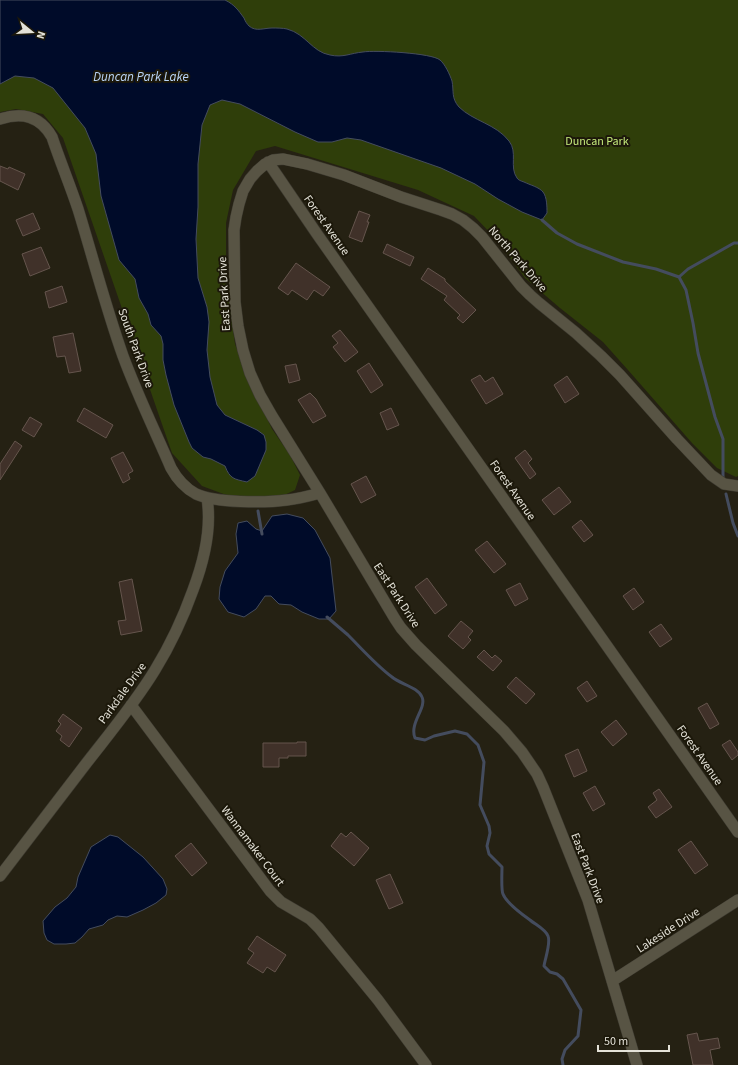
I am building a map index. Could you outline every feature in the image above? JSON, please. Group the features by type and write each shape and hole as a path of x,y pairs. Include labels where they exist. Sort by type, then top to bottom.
{"street":[{"name":"South Park Drive","path":"0,119 13,116 25,116 34,119 41,123 52,137 77,206 112,326 136,389 171,468 177,478 196,494 207,498 254,502 288,500 320,493"},
{"name":"North Park Drive","path":"268,162 283,159 326,169 452,214 464,220 482,237 521,286 539,304 576,333 622,376 674,436 711,475 724,484 738,486"},
{"name":"East Park Drive","path":"268,162 250,179 241,197 234,230 235,302 243,350 250,373 272,416 320,493 395,620 416,645 504,731 530,763 543,787 588,900 637,1065"},
{"name":"Forest Avenue","path":"268,162 321,240 738,832"},
{"name":"Parkdale Drive","path":"0,876 155,671 172,641 198,578 209,523 207,498"},
{"name":"Wannamaker Court","path":"130,705 270,891 281,902 310,919 320,928 378,1000 426,1065"},
{"name":"Lakeside Drive","path":"612,981 738,900"}],"green space":[{"name":"Duncan Park","path":"0,0 738,0 738,476 736,477 717,468 692,443 603,342 525,278 497,240 474,216 418,190 275,146 256,151 233,190 226,223 226,264 235,344 247,376 272,429 290,455 300,475 295,490 278,498 229,496 202,486 172,453 63,138 43,114 16,109 0,112"}],"water":[{"name":"Duncan Park Lake","path":"0,0 225,0 236,8 252,28 282,28 294,31 318,50 330,55 339,56 379,51 415,54 435,58 442,62 449,73 456,104 471,116 498,130 512,145 514,169 517,179 537,187 543,192 546,199 547,213 542,220 522,212 475,184 441,168 361,140 347,138 332,142 318,142 240,104 222,100 210,105 202,125 198,164 196,239 198,278 207,307 209,322 207,350 210,377 217,405 225,415 257,430 264,435 266,442 266,450 255,476 247,482 236,479 229,474 225,466 203,457 192,448 189,442 174,405 166,375 161,336 151,325 148,314 139,298 135,279 119,260 101,196 96,154 85,128 53,88 34,78 15,76 0,84"},
{"path":"287,514 303,518 315,530 330,558 336,611 329,619 319,619 302,612 291,605 279,604 271,596 265,596 256,609 244,617 228,612 219,599 220,587 225,571 238,553 236,534 238,523 247,521 256,529 262,531 272,516"},
{"path":"110,835 118,837 143,857 163,879 167,889 166,895 156,903 143,910 127,917 117,916 108,920 103,925 89,929 75,943 54,944 47,940 44,933 43,921 55,907 67,898 76,887 78,877 91,847"}],"building":[{"path":"0,166 8,169 9,167 25,174 18,190 0,181"},
{"path":"359,211 370,215 362,242 349,237"},
{"path":"33,213 40,229 23,236 16,220"},
{"path":"387,244 414,257 410,266 383,253"},
{"path":"41,247 50,268 30,276 22,254"},
{"path":"296,263 330,287 323,296 314,290 307,300 292,290 288,295 278,288"},
{"path":"428,268 445,279 445,281 476,310 463,323 457,318 460,315 444,300 447,296 421,279"},
{"path":"62,286 67,302 49,308 45,292"},
{"path":"340,330 358,352 345,362 333,347 338,343 332,336"},
{"path":"73,333 81,371 69,373 65,356 57,357 53,337"},
{"path":"369,363 383,385 371,393 357,371"},
{"path":"296,364 300,380 289,383 285,366"},
{"path":"480,375 485,382 493,377 503,394 486,404 471,380"},
{"path":"567,376 579,394 565,403 554,385"},
{"path":"310,393 316,399 326,416 313,423 298,400"},
{"path":"84,408 113,425 106,438 77,421"},
{"path":"391,408 399,425 387,430 380,413"},
{"path":"30,417 42,424 34,437 22,430"},
{"path":"15,441 22,446 0,480 0,464"},
{"path":"525,450 532,459 528,463 536,474 530,479 515,458"},
{"path":"123,452 133,471 128,474 130,479 123,483 111,458"},
{"path":"366,476 376,495 361,503 351,484"},
{"path":"559,487 571,502 554,515 542,500"},
{"path":"581,520 593,535 584,542 572,527"},
{"path":"487,541 506,564 494,573 475,550"},
{"path":"427,578 447,605 435,614 415,587"},
{"path":"132,579 142,631 121,635 118,621 126,620 119,582"},
{"path":"520,583 528,599 515,606 506,590"},
{"path":"634,588 644,602 633,610 623,596"},
{"path":"461,621 473,631 468,637 471,640 463,649 448,636"},
{"path":"661,624 672,639 660,647 649,632"},
{"path":"484,650 492,658 495,655 502,661 493,671 477,657"},
{"path":"516,677 535,694 526,704 507,687"},
{"path":"587,681 597,696 587,702 577,688"},
{"path":"707,703 719,724 710,729 698,708"},
{"path":"63,714 82,728 69,747 60,740 62,736 56,731 61,724 58,721"},
{"path":"616,720 627,734 613,746 601,732"},
{"path":"730,740 738,752 738,755 732,760 722,745"},
{"path":"306,742 306,756 288,756 288,758 279,758 279,767 263,767 263,743"},
{"path":"578,749 587,771 574,777 565,755"},
{"path":"595,786 605,804 593,811 583,793"},
{"path":"659,789 672,807 656,818 648,807 657,800 653,793"},
{"path":"351,832 369,848 354,866 331,846 341,833 346,837"},
{"path":"691,841 708,865 695,874 678,850"},
{"path":"191,843 207,863 192,876 175,856"},
{"path":"390,874 403,903 389,909 376,880"},
{"path":"257,936 286,955 275,972 267,967 263,973 247,963 254,953 248,949"},
{"path":"697,1033 699,1041 718,1038 720,1048 710,1050 713,1065 693,1065 687,1035"}],"waterway":[{"path":"542,220 557,233 577,244 623,262 656,269 679,277 686,290 698,353 715,417 723,439 723,481"},
{"path":"679,277 688,269 734,243 738,243"},
{"path":"726,494 733,523 738,536"},
{"path":"258,511 262,534"},
{"path":"327,617 386,672 395,679 413,688 420,694 423,701 414,727 415,738 425,740 434,736 455,731 467,734 478,745 484,762 480,805 489,826 490,833 487,846 489,854 502,867 502,892 515,908 543,929 547,934 549,943 544,966 550,972 557,974 563,979 581,1010 578,1036 565,1050 562,1059 563,1065"}]}
